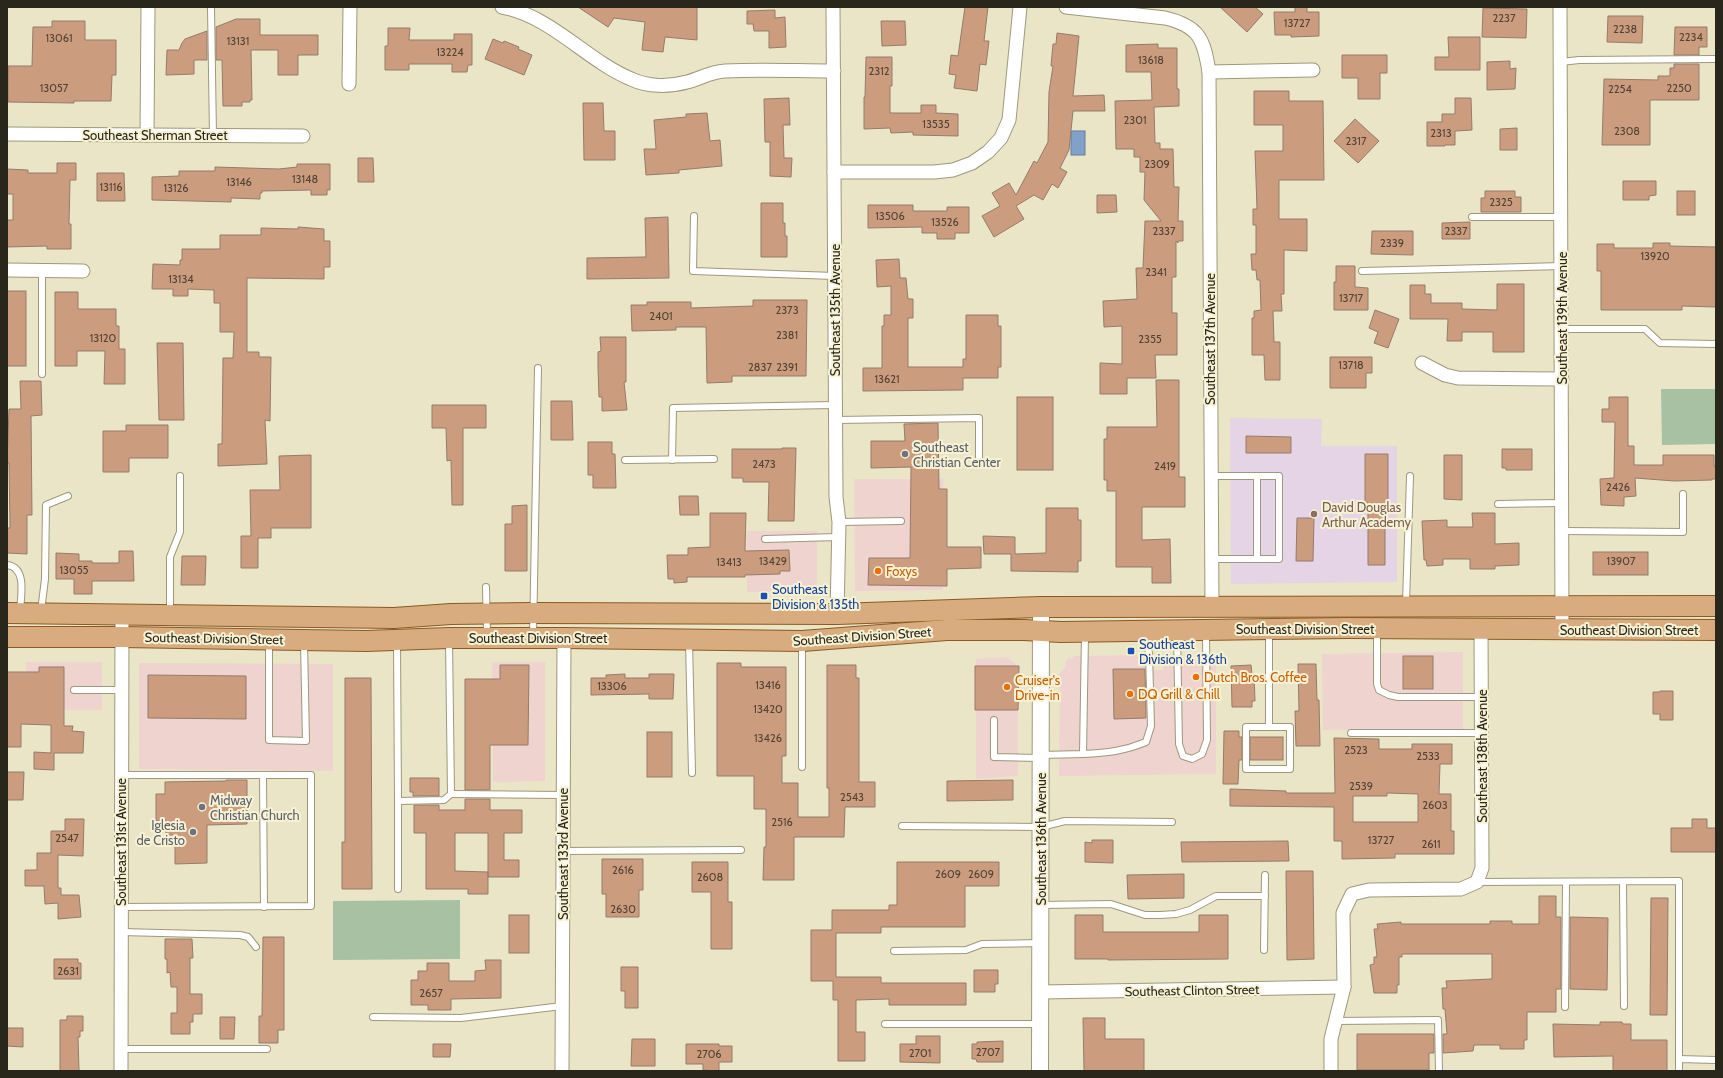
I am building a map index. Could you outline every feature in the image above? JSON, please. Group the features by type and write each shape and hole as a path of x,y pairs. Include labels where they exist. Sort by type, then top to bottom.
{"main road":[{"name":"Southeast Division Street","path":"13,613 122,613 394,618 450,614 533,613 837,614 1041,607 1716,606"},
{"path":"802,641 821,629 831,625 836,619 837,614"},
{"name":"Southeast Division Street","path":"7,637 304,640 564,638 802,641 946,630 1085,632 1269,629 1716,630"}],"street":[{"path":"147,135 148,7"},
{"path":"349,84 350,7"},
{"path":"502,7 535,19 614,71 631,80 650,85 669,86 688,82 705,74 724,71 834,71"},
{"name":"Southeast 135th Avenue","path":"833,7 835,420 836,497 839,522 837,614"},
{"path":"834,172 934,172 953,170 972,163 988,152 1001,138 1009,120 1020,7"},
{"name":"Southeast 137th Avenue","path":"1066,7 1166,18 1180,22 1191,27 1201,41 1206,55 1209,72 1212,607"},
{"name":"Southeast 139th Avenue","path":"1560,7 1562,217 1562,630"},
{"path":"1209,72 1313,70"},
{"name":"Southeast Sherman Street","path":"7,134 303,136"},
{"path":"7,270 83,271"},
{"path":"1422,363 1445,375 1458,378 1562,379"},
{"name":"Southeast 136th Avenue","path":"1040,1071 1041,607"},
{"name":"Southeast 131st Avenue","path":"121,1071 122,613"},
{"name":"Southeast 138th Avenue","path":"1477,882 1482,868 1481,629"},
{"name":"Southeast 133rd Avenue","path":"562,1071 564,638"},
{"path":"1331,1071 1331,1039 1344,987 1343,913 1352,894 1369,890 1460,889 1477,882"},
{"name":"Southeast Clinton Street","path":"1040,992 1344,987"}],"lane":[{"path":"211,7 213,136"},
{"path":"1560,62 1580,60 1714,59"},
{"path":"694,216 693,271 835,276"},
{"path":"1472,217 1562,217"},
{"path":"1362,271 1562,266"},
{"path":"42,271 42,374"},
{"path":"1562,329 1645,329 1660,344 1716,344"},
{"path":"533,638 538,368"},
{"path":"672,460 673,408 835,405"},
{"path":"835,420 978,418 978,458"},
{"path":"625,460 714,459"},
{"path":"170,614 170,557 180,532 180,476"},
{"path":"1211,476 1279,476 1279,559 1211,559"},
{"path":"1257,476 1257,559"},
{"path":"1406,607 1410,476"},
{"path":"1562,531 1683,532 1683,494"},
{"path":"41,613 45,579 46,505 68,496"},
{"path":"1498,504 1562,503"},
{"path":"839,522 901,521"},
{"path":"765,539 838,537"},
{"path":"7,565 11,566 18,572 22,582 13,613"},
{"path":"486,587 488,638"},
{"path":"1269,629 1269,727"},
{"path":"1377,629 1378,690 1398,697 1482,697"},
{"path":"1177,631 1179,744 1182,756 1192,759 1202,754 1207,740 1206,630"},
{"path":"994,720 994,757 1105,754 1128,749 1146,742 1151,726 1149,654 1146,631"},
{"path":"1083,754 1085,632"},
{"path":"398,801 444,800 450,794 449,638"},
{"path":"269,639 269,740 306,741 304,640"},
{"path":"397,640 398,889"},
{"path":"689,640 692,773"},
{"path":"802,641 802,767"},
{"path":"74,690 122,690"},
{"path":"1246,727 1269,727 1290,727 1290,769 1246,769 1246,727"},
{"path":"1351,733 1482,733"},
{"path":"121,907 311,906 311,775 122,775"},
{"path":"263,775 264,907"},
{"path":"450,794 563,795"},
{"path":"902,826 1041,827 1066,821 1172,822"},
{"path":"563,851 741,850"},
{"path":"1264,950 1265,875"},
{"path":"1477,882 1678,881 1679,1071"},
{"path":"1566,882 1566,1007"},
{"path":"1623,882 1624,1006"},
{"path":"1041,905 1112,904 1145,915 1160,915 1176,914 1190,910 1216,896 1264,896"},
{"path":"121,932 240,935 248,937 256,947"},
{"path":"894,951 966,950 982,944 1040,943"},
{"path":"373,1017 462,1018 563,1006"},
{"path":"1335,1021 1438,1020 1439,1071"},
{"path":"885,1024 1040,1024"},
{"path":"121,1049 267,1049"},
{"path":"1679,1059 1716,1060"}],"shaded area":[{"name":"David Douglas Arthur Academy","path":"1230,418 1322,419 1321,446 1397,446 1397,582 1231,584"},
{"path":"854,479 943,479 943,590 855,591"},
{"path":"747,531 817,531 817,583 809,591 747,592"},
{"path":"1463,652 1463,729 1323,730 1322,654"},
{"path":"1150,655 1150,670 1163,670 1164,659 1216,659 1216,774 1059,776 1060,673 1066,666 1065,662 1069,658 1072,659 1074,656"},
{"path":"1006,657 1015,663 1018,669 1018,776 976,779 976,659"},
{"path":"26,662 102,662 102,710 26,710"},
{"path":"492,662 545,662 545,781 493,782"},
{"path":"139,663 333,664 333,771 139,769"}],"green space":[{"path":"1661,389 1716,389 1716,444 1662,445"},
{"path":"460,900 460,959 333,960 333,901"}],"water":[{"path":"1071,131 1085,131 1085,155 1071,155"}],"building":[{"path":"578,7 697,7 697,40 665,37 663,52 642,50 645,22 614,18 608,27"},
{"path":"965,7 988,7 984,41 989,41 986,65 980,64 977,91 954,88 956,75 949,74 951,55 958,56"},
{"path":"1220,7 1255,7 1263,14 1247,32"},
{"path":"1295,7 1307,7 1307,12 1319,12 1319,36 1291,37 1291,35 1275,35 1274,12 1295,12"},
{"path":"1483,8 1527,9 1526,38 1482,37"},
{"path":"775,10 775,18 785,17 786,47 769,48 769,31 754,31 753,24 747,24 747,11"},
{"path":"1608,16 1643,16 1642,43 1607,42"},
{"path":"236,19 260,19 260,35 318,35 318,55 298,55 298,75 278,75 278,50 251,50 252,100 250,100 250,102 242,102 242,106 223,106 222,60 216,60 216,27"},
{"path":"52,21 85,21 85,40 116,40 116,75 112,75 111,101 74,101 74,103 8,102 8,66 32,66 33,27 52,27"},
{"path":"881,21 905,21 906,45 882,46"},
{"path":"1675,27 1707,27 1707,47 1699,47 1699,55 1674,55"},
{"path":"388,28 410,28 409,40 454,40 454,34 472,34 472,65 468,65 467,72 452,72 452,64 409,64 409,70 385,70 385,46 388,46"},
{"path":"207,31 207,60 194,60 194,74 166,75 167,50 179,50 185,39"},
{"path":"1057,33 1079,36 1073,96 1104,95 1105,111 1073,111 1069,150 1060,168 1067,172 1058,188 1052,184 1043,200 1034,195 1016,206 1024,219 994,237 982,216 1000,206 992,193 1009,183 1016,195 1034,161 1037,163 1048,142 1049,92 1053,66 1051,66 1053,44 1056,44"},
{"path":"1448,37 1480,37 1480,70 1435,70 1435,57 1449,57"},
{"path":"493,39 503,43 504,41 519,47 518,49 532,55 524,75 485,59"},
{"path":"1158,44 1158,48 1177,48 1177,89 1179,89 1179,106 1154,107 1155,143 1160,143 1160,149 1173,149 1174,187 1179,187 1178,221 1183,221 1183,241 1178,241 1178,243 1176,241 1176,277 1172,277 1172,313 1177,313 1177,355 1155,355 1156,378 1127,378 1127,394 1100,394 1100,363 1122,364 1122,326 1104,327 1103,301 1137,299 1136,268 1143,268 1145,221 1161,221 1144,200 1145,172 1140,172 1140,157 1134,157 1134,149 1116,149 1115,101 1152,100 1151,72 1126,72 1126,45"},
{"path":"1342,55 1387,55 1387,73 1380,73 1380,99 1358,99 1358,78 1342,78"},
{"path":"866,57 892,57 890,113 921,113 921,105 936,105 936,113 958,114 958,136 913,135 913,132 891,133 890,128 864,129"},
{"path":"1510,61 1510,69 1516,68 1515,89 1487,90 1487,62"},
{"path":"1674,64 1699,64 1699,100 1650,100 1650,145 1602,145 1604,79 1658,80 1658,76 1670,76 1670,68 1674,68"},
{"path":"1254,91 1289,91 1289,101 1323,101 1324,180 1279,180 1279,219 1307,219 1307,251 1284,250 1284,294 1281,294 1282,311 1273,311 1274,342 1280,342 1280,380 1265,380 1264,355 1252,355 1252,318 1254,318 1254,311 1261,310 1260,280 1257,280 1256,270 1252,270 1251,254 1256,254 1256,225 1253,225 1253,209 1257,209 1255,151 1283,151 1283,125 1254,125"},
{"path":"789,98 790,125 783,125 784,158 792,158 791,177 770,176 770,142 765,142 764,99"},
{"path":"1455,98 1471,98 1472,130 1455,131 1455,145 1427,146 1427,122 1442,122 1442,114 1455,114"},
{"path":"583,103 603,103 604,131 615,131 615,160 584,160"},
{"path":"707,113 710,141 720,140 722,166 679,170 679,173 646,175 644,149 656,149 654,120 686,117 686,114"},
{"path":"1355,119 1379,141 1358,163 1334,141"},
{"path":"1517,128 1517,150 1500,150 1500,129"},
{"path":"358,158 373,158 374,182 358,182"},
{"path":"57,163 76,163 76,180 70,180 69,224 71,224 71,249 47,249 47,246 7,247 7,220 13,220 13,194 7,194 7,169 28,170 28,173 57,173"},
{"path":"297,164 330,164 330,190 327,190 327,195 311,195 311,190 262,191 262,193 260,193 260,199 231,198 231,202 152,200 152,177 179,176 179,171 215,171 215,167 279,169 297,167"},
{"path":"97,173 124,173 125,201 97,201"},
{"path":"1623,181 1656,181 1656,195 1649,196 1649,200 1623,200"},
{"path":"1485,191 1515,191 1515,197 1521,197 1521,212 1481,212 1481,198 1485,198"},
{"path":"1677,191 1695,191 1695,215 1677,215"},
{"path":"1097,195 1116,195 1117,212 1097,213"},
{"path":"761,203 783,203 783,223 785,223 785,236 787,236 787,257 761,257"},
{"path":"868,205 913,205 913,211 947,211 947,207 969,207 969,233 955,233 955,239 937,239 937,233 922,233 922,227 868,228"},
{"path":"668,217 669,278 587,279 587,258 646,257 645,218"},
{"path":"1470,222 1470,239 1442,239 1442,223"},
{"path":"298,227 324,229 324,241 330,241 330,267 324,267 324,279 247,278 247,352 259,352 259,357 271,357 270,421 265,420 267,464 218,466 218,444 222,444 223,358 233,358 234,332 220,332 220,303 214,303 214,290 188,289 188,296 173,296 173,289 152,289 153,264 180,265 180,260 182,260 182,249 220,249 220,235 261,235 261,228 298,229"},
{"path":"1372,231 1413,231 1413,255 1371,254"},
{"path":"1653,243 1670,243 1670,246 1716,247 1716,307 1682,306 1682,310 1601,310 1601,271 1597,271 1597,244 1614,244 1614,248 1653,248"},
{"path":"899,259 900,278 906,278 908,299 913,299 913,318 908,318 908,367 963,367 963,359 966,359 966,315 998,315 998,326 1001,326 1001,367 998,367 998,378 963,378 963,390 863,391 863,368 882,368 882,326 884,326 884,315 891,315 891,286 877,287 876,260"},
{"path":"1336,266 1355,266 1355,287 1368,288 1368,310 1334,310 1334,282 1336,282"},
{"path":"1497,284 1524,284 1524,352 1493,352 1493,332 1462,332 1462,341 1447,341 1448,319 1410,319 1410,285 1425,285 1425,294 1431,294 1431,303 1462,303 1462,309 1497,310"},
{"path":"7,291 26,291 26,366 7,366"},
{"path":"55,292 78,292 78,309 116,309 116,326 119,326 119,349 125,349 125,384 104,384 105,351 77,351 77,366 55,366"},
{"path":"753,300 807,300 806,376 732,376 732,382 707,383 706,327 676,327 676,330 632,331 631,305 647,305 647,302 691,302 691,308 753,306"},
{"path":"1375,310 1399,319 1388,348 1374,343 1378,332 1369,328"},
{"path":"600,337 626,337 626,382 624,382 627,410 602,411 602,397 599,397 598,367 598,352 601,351"},
{"path":"157,343 183,343 184,420 159,420"},
{"path":"1330,357 1372,357 1372,373 1366,373 1366,388 1330,388"},
{"path":"1156,380 1179,380 1179,477 1185,477 1185,507 1142,507 1142,540 1170,539 1171,583 1152,583 1152,567 1116,567 1116,491 1107,491 1107,480 1104,480 1104,439 1107,439 1107,427 1157,427"},
{"path":"20,381 41,381 42,415 31,416 32,515 27,515 27,554 7,553 7,528 10,528 9,463 7,463 9,409 21,409"},
{"path":"1017,397 1053,397 1053,470 1017,470"},
{"path":"1609,397 1628,397 1628,446 1634,446 1634,465 1663,465 1663,455 1714,455 1716,479 1674,481 1635,478 1636,496 1624,497 1624,506 1601,505 1600,479 1614,478 1615,422 1602,422 1602,409 1609,409"},
{"path":"551,401 572,401 573,440 551,440"},
{"path":"432,405 486,405 486,428 463,428 463,505 452,505 451,460 447,461 446,428 432,428"},
{"path":"938,423 939,489 947,489 947,547 981,547 981,568 947,569 947,586 868,585 869,558 910,558 911,467 871,468 871,441 905,441 904,424"},
{"path":"126,425 168,425 168,458 129,458 129,472 103,472 103,431 126,431"},
{"path":"1246,436 1291,437 1291,453 1246,453"},
{"path":"588,442 612,442 612,454 615,454 616,488 593,488 593,475 588,475"},
{"path":"796,448 794,521 768,521 769,482 743,482 743,478 732,478 732,449"},
{"path":"1502,449 1532,449 1532,470 1506,470 1506,468 1502,468"},
{"path":"1365,454 1388,454 1388,503 1385,503 1385,565 1368,565 1368,503 1365,503"},
{"path":"311,455 311,528 271,528 271,538 258,538 258,568 241,568 241,536 251,536 250,490 280,490 279,456"},
{"path":"1444,455 1462,455 1462,500 1444,499"},
{"path":"679,496 698,496 699,515 680,515"},
{"path":"527,505 527,571 505,571 505,524 512,524 512,506"},
{"path":"1046,508 1078,508 1078,520 1081,520 1081,561 1078,561 1078,572 1011,571 1011,554 984,554 983,536 1015,537 1015,554 1046,553"},
{"path":"710,513 746,513 745,551 789,550 790,571 780,571 780,574 745,575 745,577 687,577 687,582 674,583 674,579 668,579 667,555 688,555 688,548 710,547"},
{"path":"1472,513 1495,513 1495,544 1519,543 1519,565 1495,566 1495,569 1470,569 1470,559 1443,559 1443,565 1427,566 1426,560 1424,560 1422,521 1447,520 1447,527 1473,527"},
{"path":"1297,518 1314,518 1313,561 1296,561"},
{"path":"119,551 133,551 134,581 92,581 92,594 74,594 74,579 56,579 56,553 79,554 79,561 92,561 92,563 119,563"},
{"path":"1593,552 1648,552 1648,575 1593,575"},
{"path":"182,556 206,556 205,585 181,585"},
{"path":"1403,656 1433,656 1433,689 1403,689"},
{"path":"717,663 741,663 741,667 786,667 786,756 782,756 782,783 798,783 798,817 829,817 829,788 827,788 827,665 856,665 856,678 859,678 859,782 875,782 875,807 845,807 844,837 794,837 794,880 763,880 764,847 766,847 766,809 754,809 754,776 717,776"},
{"path":"1298,664 1316,664 1317,700 1319,700 1320,746 1296,746 1295,711 1299,711"},
{"path":"500,665 529,665 528,745 490,745 490,790 465,790 465,679 500,679"},
{"path":"1251,665 1252,674 1254,674 1255,701 1252,701 1252,707 1232,707 1231,666"},
{"path":"975,666 1019,666 1018,710 975,710"},
{"path":"39,667 64,667 64,726 73,726 72,731 84,732 83,753 54,753 54,770 34,769 34,752 51,753 51,725 21,724 21,747 7,747 7,672 39,672"},
{"name":"DQ Grill & Chill","path":"1113,669 1145,669 1146,718 1114,719"},
{"path":"625,674 625,678 649,678 649,674 674,674 673,699 649,699 649,694 591,695 591,678 606,678 606,675"},
{"path":"148,675 246,676 246,719 148,718"},
{"path":"345,678 371,678 372,889 342,889 342,842 345,842"},
{"path":"1673,691 1673,720 1660,720 1660,714 1653,714 1653,692"},
{"path":"1224,731 1239,731 1239,737 1242,737 1242,760 1239,760 1238,784 1223,784"},
{"path":"647,732 672,732 672,777 647,777"},
{"path":"1250,737 1283,737 1283,760 1250,760"},
{"path":"1334,738 1379,739 1379,749 1412,749 1412,744 1452,744 1452,764 1440,764 1439,794 1451,794 1451,831 1454,831 1454,854 1395,854 1395,858 1342,859 1342,841 1334,841 1334,807 1230,806 1230,789 1286,791 1286,793 1335,793","holes":["1387,793 1418,794 1418,822 1353,822 1353,796 1387,796"]},
{"path":"7,772 24,772 23,800 7,800"},
{"path":"410,778 439,778 439,796 413,796 413,792 410,792"},
{"name":"Midway Christian Church","path":"247,780 247,824 207,825 207,863 175,864 175,835 166,835 166,821 156,821 156,794 165,794 165,782"},
{"path":"1013,780 1013,800 947,801 947,781"},
{"path":"465,799 490,799 490,810 522,810 522,833 504,833 504,860 519,860 519,877 488,877 488,894 468,894 468,889 426,889 426,833 414,833 414,805 439,805 439,810 465,810","holes":["455,833 488,833 488,872 455,871"]},
{"path":"65,819 84,819 83,856 58,855 58,888 61,888 61,895 79,895 81,917 58,919 58,903 45,904 44,886 25,886 25,870 37,870 37,853 51,853 51,831 65,831"},
{"path":"1692,819 1707,819 1707,828 1716,828 1716,852 1671,852 1671,828 1692,828"},
{"path":"1092,840 1113,840 1113,863 1085,862 1085,842 1092,843"},
{"path":"1288,841 1289,861 1182,862 1181,842"},
{"path":"602,859 643,859 643,890 639,890 639,917 606,917 606,894 602,894"},
{"path":"692,862 728,862 728,902 732,902 732,949 711,949 711,892 692,892"},
{"path":"897,862 999,862 999,886 965,886 965,927 881,927 881,933 836,933 836,977 881,977 881,983 966,983 966,1005 889,1005 889,999 856,1000 856,1032 865,1032 865,1061 838,1061 838,1000 833,1000 833,981 811,981 811,930 832,930 832,910 889,910 889,905 897,905"},
{"path":"1286,871 1313,871 1314,959 1287,960"},
{"path":"1184,874 1184,898 1128,899 1127,875"},
{"path":"1539,896 1556,896 1556,917 1561,917 1561,989 1556,989 1556,1012 1527,1012 1527,1040 1524,1040 1524,1049 1500,1049 1500,1045 1474,1045 1473,1051 1443,1053 1443,1034 1447,1034 1445,1009 1443,1009 1442,988 1447,988 1446,981 1492,979 1492,954 1402,954 1402,957 1399,957 1399,985 1397,985 1397,993 1374,993 1370,965 1374,964 1374,957 1377,957 1374,929 1378,929 1377,924 1401,922 1401,924 1490,924 1490,921 1512,921 1512,924 1539,924"},
{"path":"1651,898 1668,898 1667,1015 1650,1015"},
{"path":"509,915 529,915 529,953 509,953"},
{"path":"1075,915 1103,915 1103,932 1199,932 1199,915 1228,915 1228,959 1075,959"},
{"path":"1570,917 1608,918 1607,990 1570,989"},
{"path":"263,937 284,937 284,1030 278,1030 278,1043 259,1043 259,1016 262,1016"},
{"path":"165,939 192,939 193,958 190,958 190,994 202,994 202,1014 193,1014 193,1022 190,1022 190,1034 171,1034 171,1013 177,1013 177,987 171,987 170,972 167,973"},
{"path":"54,959 78,959 78,963 81,963 81,979 54,979"},
{"path":"485,960 501,960 501,998 451,999 451,1010 428,1010 428,1005 411,1005 411,980 418,980 418,971 427,971 427,963 449,963 449,981 475,981 475,971 486,970"},
{"path":"621,967 638,967 638,1008 625,1008 625,991 621,991"},
{"path":"974,970 998,970 998,984 995,984 995,992 974,992"},
{"path":"67,1016 83,1016 83,1031 80,1031 80,1037 78,1037 79,1071 60,1071 60,1020 67,1020"},
{"path":"220,1017 235,1017 234,1039 220,1039"},
{"path":"1083,1018 1105,1018 1105,1039 1144,1039 1144,1071 1084,1071"},
{"path":"1600,1022 1622,1022 1623,1024 1631,1024 1631,1040 1667,1040 1667,1071 1613,1071 1613,1056 1554,1057 1553,1024 1600,1025"},
{"path":"7,1028 23,1028 23,1047 7,1046"},
{"path":"1357,1034 1434,1034 1434,1053 1429,1053 1429,1070 1357,1070"},
{"path":"916,1036 940,1036 940,1063 900,1062 900,1044 916,1044"},
{"path":"632,1039 655,1039 655,1066 631,1066"},
{"path":"1003,1041 1003,1062 977,1062 976,1059 972,1059 972,1044 977,1044 977,1042"},
{"path":"433,1044 451,1044 450,1057 433,1057"},
{"path":"686,1044 719,1044 719,1046 732,1046 732,1062 719,1062 719,1071 703,1070 703,1064 686,1064"}],"place":[{"name":"Southeast Christian Center","path":"905,454"},
{"name":"David Douglas Arthur Academy","path":"1314,514"},
{"name":"Foxys","path":"878,571"},
{"name":"Southeast Division & 135th","path":"764,596"},
{"name":"Southeast Division & 136th","path":"1131,651"},
{"name":"Dutch Bros. Coffee","path":"1196,677"},
{"name":"Cruiser's Drive-in","path":"1007,687"},
{"name":"DQ Grill & Chill","path":"1130,694"},
{"name":"Midway Christian Church","path":"202,807"},
{"name":"Iglesia de Cristo","path":"193,832"}]}
